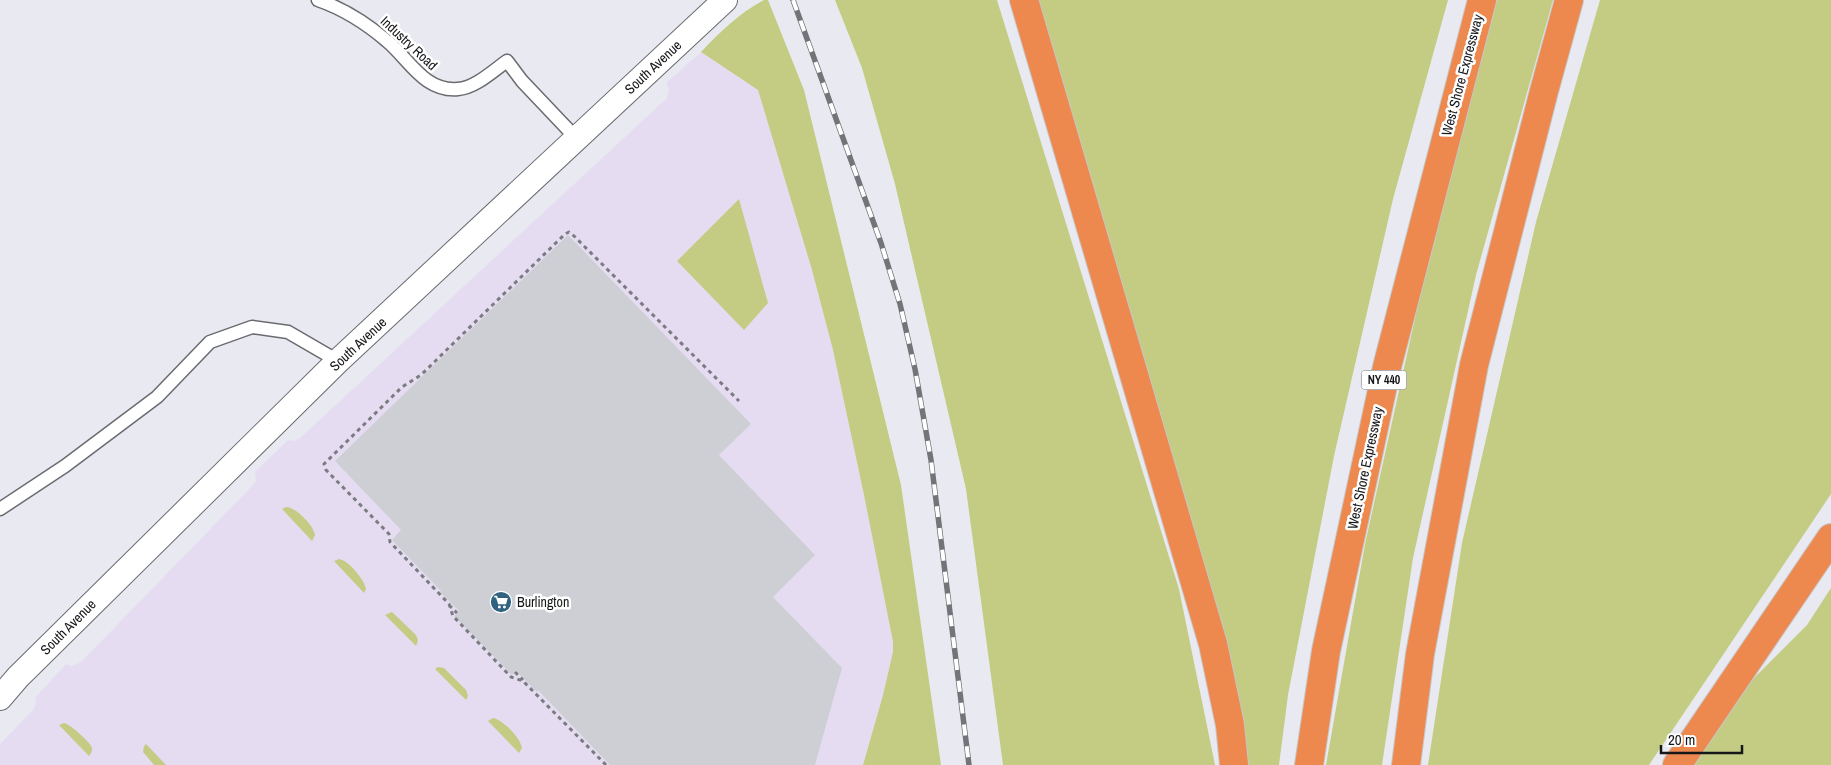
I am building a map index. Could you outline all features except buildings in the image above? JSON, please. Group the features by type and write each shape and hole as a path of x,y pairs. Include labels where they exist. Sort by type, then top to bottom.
{"highway":[{"path":"1024,0 1211,635 1230,725 1234,765"},
{"name":"West Shore Expressway","path":"1310,765 1326,651 1387,366 1482,0"},
{"path":"1406,765 1420,654 1474,365 1569,0"},
{"path":"1677,765 1831,538"}],"street":[{"name":"South Avenue","path":"0,698 18,676 338,361 725,0"}],"lane":[{"name":"Industry Road","path":"318,0 335,6 363,21 390,42 426,81 440,87 458,89 476,83 507,61 522,81 577,138"},
{"path":"0,509 65,466 157,397 210,342 252,327 288,332 338,361"}],"path":[{"path":"457,613 390,542 389,534 326,470 324,464 402,386 421,375 567,233 572,234 739,401"},
{"path":"449,604 453,616 511,677 523,680"},
{"path":"515,672 606,765"}],"shaded area":[{"path":"701,52 758,90 812,270 833,350 893,642 893,652 883,695 863,765 0,765 0,744 33,710 36,703 35,698 66,664 72,666 81,662 254,484 256,481 255,472 288,440 294,441 299,439 667,98 669,90 666,83"}],"green space":[{"path":"764,0 768,0 804,90 901,485 941,765 863,765 883,695 893,652 893,642 833,350 812,270 758,90 701,52 738,17"},
{"path":"835,0 997,0 1179,589 1215,765 1003,765 966,489 895,184 862,68"},
{"path":"1039,0 1448,0 1393,199 1334,456 1288,695 1279,765 1238,765 1228,661 1199,547"},
{"path":"1494,0 1553,0 1476,275 1413,558 1382,765 1326,765 1365,544 1431,246"},
{"path":"1600,0 1831,0 1831,494 1649,765 1428,765 1462,543 1536,222"},
{"path":"739,199 768,303 744,330 677,261"},
{"path":"286,507 295,510 308,522 315,535 312,541 282,509"},
{"path":"339,559 347,563 359,576 365,585 364,593 334,561"},
{"path":"1831,588 1831,765 1694,765 1753,679 1807,625"},
{"path":"392,612 416,635 418,640 416,646 385,615"},
{"path":"438,667 444,668 466,690 468,696 466,700 435,669"},
{"path":"493,718 506,725 515,734 522,748 519,753 488,721"},
{"path":"64,723 75,730 90,745 92,751 89,756 59,725"},
{"path":"146,744 166,765 154,765 143,752"}],"railway":[{"path":"793,0 881,243 900,304 915,369 931,460 969,765"}],"place":[{"name":"Burlington","path":"501,602"}]}
